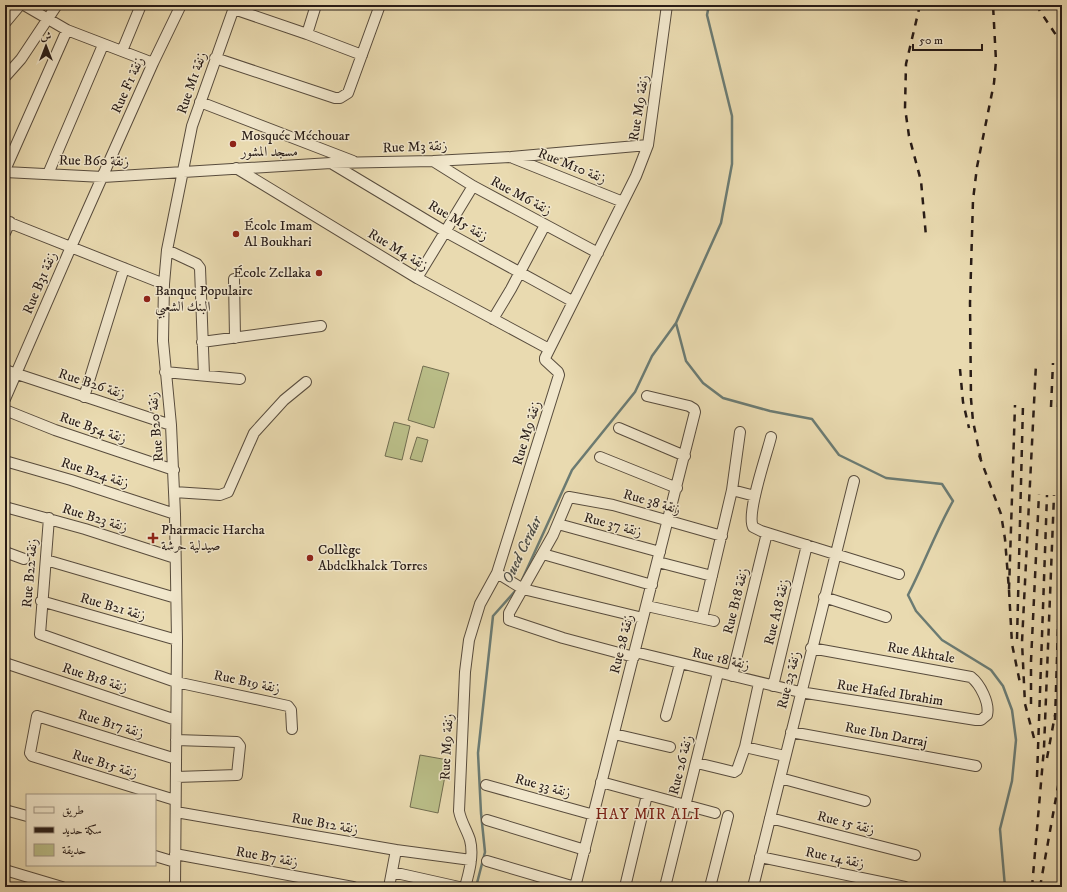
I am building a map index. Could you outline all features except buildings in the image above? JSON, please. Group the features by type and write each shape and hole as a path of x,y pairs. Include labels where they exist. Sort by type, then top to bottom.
{"street":[{"path":"5,23 20,5"},
{"path":"24,5 48,21 67,30 153,63"},
{"path":"5,77 21,59 48,21 57,5"},
{"path":"122,51 141,5"},
{"name":"Rue F1 زنقة","path":"103,177 153,63 181,5"},
{"path":"307,34 316,5"},
{"path":"215,58 335,98 340,98 348,93 380,5"},
{"name":"Rue M9 زنقة","path":"465,887 471,860 470,841 460,820 459,811 465,672 469,640 475,618 497,573 559,376 558,372 545,360 572,301 598,253 636,176 648,145 667,5"},
{"path":"234,7 362,55"},
{"name":"Rue M1 زنقة","path":"183,172 192,126 234,7"},
{"path":"5,171 67,30"},
{"path":"48,174 103,45"},
{"path":"200,102 358,163"},
{"name":"Rue M3 زنقة","path":"183,172 331,163 433,161 511,157 648,145"},
{"name":"Rue M10 زنقة","path":"511,157 623,202"},
{"name":"Rue M6 زنقة","path":"433,161 473,186 598,253"},
{"name":"Rue M5 زنقة","path":"331,163 446,232 572,301"},
{"name":"Rue M4 زنقة","path":"236,168 417,278 549,349"},
{"name":"Rue B60 زنقة","path":"5,171 103,177 183,172"},
{"name":"Rue B20 زنقة","path":"176,887 175,800 177,640 174,470 163,341 164,284 167,250 183,172"},
{"name":"Rue B31 زنقة","path":"5,399 103,177"},
{"path":"417,278 473,186"},
{"path":"5,234 7,222 164,284"},
{"path":"493,319 545,225"},
{"path":"167,250 197,264 200,268 204,375"},
{"path":"84,397 124,268"},
{"path":"234,279 235,338"},
{"path":"202,342 321,326"},
{"name":"Rue B26 زنقة","path":"5,370 171,425"},
{"path":"165,372 240,380"},
{"path":"174,492 220,495 228,492 254,433 284,400 306,382"},
{"name":"Rue 28 زنقة","path":"575,887 695,412 693,408 647,396"},
{"name":"Rue B54 زنقة","path":"5,410 55,430 174,470"},
{"path":"618,428 685,456"},
{"path":"702,618 732,490 740,432"},
{"path":"771,437 755,496 752,526 755,529 767,533 899,574"},
{"path":"600,457 677,488"},
{"name":"Rue B24 زنقة","path":"5,461 71,480 175,514"},
{"name":"Rue 23 زنقة","path":"752,887 854,481"},
{"path":"732,490 755,496"},
{"name":"Rue 38 زنقة","path":"558,524 570,496 722,536"},
{"name":"Rue B23 زنقة","path":"5,507 49,518 175,558"},
{"name":"Rue B22 زنقة","path":"49,518 41,601 39,631 41,635 176,682"},
{"path":"521,589 543,554 558,524"},
{"name":"Rue 37 زنقة","path":"558,524 712,576"},
{"name":"Rue B18 زنقة","path":"732,676 767,533"},
{"name":"Rue A18 زنقة","path":"773,686 807,545"},
{"path":"5,552 24,558"},
{"path":"543,554 652,585"},
{"path":"46,560 176,598"},
{"path":"497,573 521,589 643,618"},
{"name":"Rue 18 زنقة","path":"521,589 509,613 510,621 563,638 800,692"},
{"path":"824,597 886,617"},
{"name":"Rue B21 زنقة","path":"41,601 177,640"},
{"path":"646,606 714,621"},
{"name":"Rue Akhtale","path":"811,648 970,677 984,696 988,708 987,715 981,720 976,720"},
{"name":"Rue B18 زنقة","path":"5,664 176,720"},
{"path":"666,716 680,664"},
{"name":"Rue 26 زنقة","path":"665,887 697,763 718,673"},
{"name":"Rue B19 زنقة","path":"176,682 288,706 291,710 292,729"},
{"path":"697,763 734,772 737,770 745,746 759,683"},
{"name":"Rue Hafed Ibrahim","path":"800,692 976,720"},
{"name":"Rue B15 زنقة","path":"37,716 31,750 32,756 156,794"},
{"name":"Rue B17 زنقة","path":"37,716 176,759"},
{"name":"Rue Ibn Darraj","path":"791,732 976,766"},
{"path":"614,734 670,747"},
{"path":"176,740 236,742 240,746 239,772 237,776 176,776"},
{"path":"745,746 785,756"},
{"path":"780,778 865,801"},
{"path":"601,782 715,813"},
{"name":"Rue 33 زنقة","path":"486,785 594,815"},
{"name":"Rue B15 زنقة","path":"156,794 175,800"},
{"path":"625,887 647,795"},
{"path":"5,810 26,816"},
{"name":"Rue B12 زنقة","path":"176,812 396,850 471,860"},
{"path":"710,887 728,816"},
{"name":"Rue 15 زنقة","path":"770,818 915,855"},
{"path":"487,820 585,850"},
{"path":"389,887 396,850"},
{"name":"Rue B7 زنقة","path":"156,856 353,887"},
{"name":"Rue 14 زنقة","path":"760,857 905,887"},
{"path":"487,861 575,887"},
{"path":"5,870 62,887"},
{"path":"392,872 459,887"}],"green space":[{"path":"423,366 449,373 434,428 408,420"},
{"path":"394,422 410,426 402,460 385,456"},
{"path":"417,437 428,440 422,462 410,459"},
{"path":"420,755 448,760 438,813 410,807"}],"waterway":[{"path":"709,5 707,15 732,116 732,164 721,223 676,323 686,361 703,383 723,398 770,411 812,419 839,455 886,478 942,484 953,501 908,595 916,611 942,640 991,670 1003,686 1012,710 1016,740 1012,781 1000,829 1005,887"},
{"name":"Oued Cerdar","path":"522,580 572,470 635,392 652,356 676,323"},
{"name":"Oued Cerdar","path":"476,887 485,852 481,813 478,753 493,616 517,589"}],"railway":[{"path":"920,5 906,64 905,108 909,136 921,181 926,236"},
{"path":"981,460 973,421 971,399 970,303 973,200 977,167 994,83 996,61 993,5"},
{"path":"1036,5 1062,44"},
{"path":"1051,407 1053,363"},
{"path":"1034,738 1025,704 1022,642 1036,364"},
{"path":"1058,407 1060,364"},
{"path":"960,369 963,402 969,428"},
{"path":"979,455 1001,514 1005,539 1009,590 1015,405"},
{"path":"1017,639 1023,405"},
{"path":"1031,704 1031,661 1039,494"},
{"path":"1037,777 1047,495"},
{"path":"1032,887 1044,748 1054,495"},
{"path":"1055,720 1062,505"},
{"path":"1009,590 1012,644 1020,683"},
{"path":"1047,758 1055,715"},
{"path":"1040,887 1062,764"}],"place":[{"name":"Mosquée Méchouar مسجد المشور","path":"233,144"},
{"name":"École Imam Al Boukhari","path":"236,234"},
{"name":"École Zellaka","path":"319,273"},
{"name":"Banque Populaire البنك الشعبي","path":"147,299"},
{"name":"Pharmacie Harcha صيدلية حرشة","path":"153,538"},
{"name":"Collège Abdelkhalek Torres","path":"310,558"}],"district":[{"name":"HAY MIR ALI","path":"648,814"}]}
